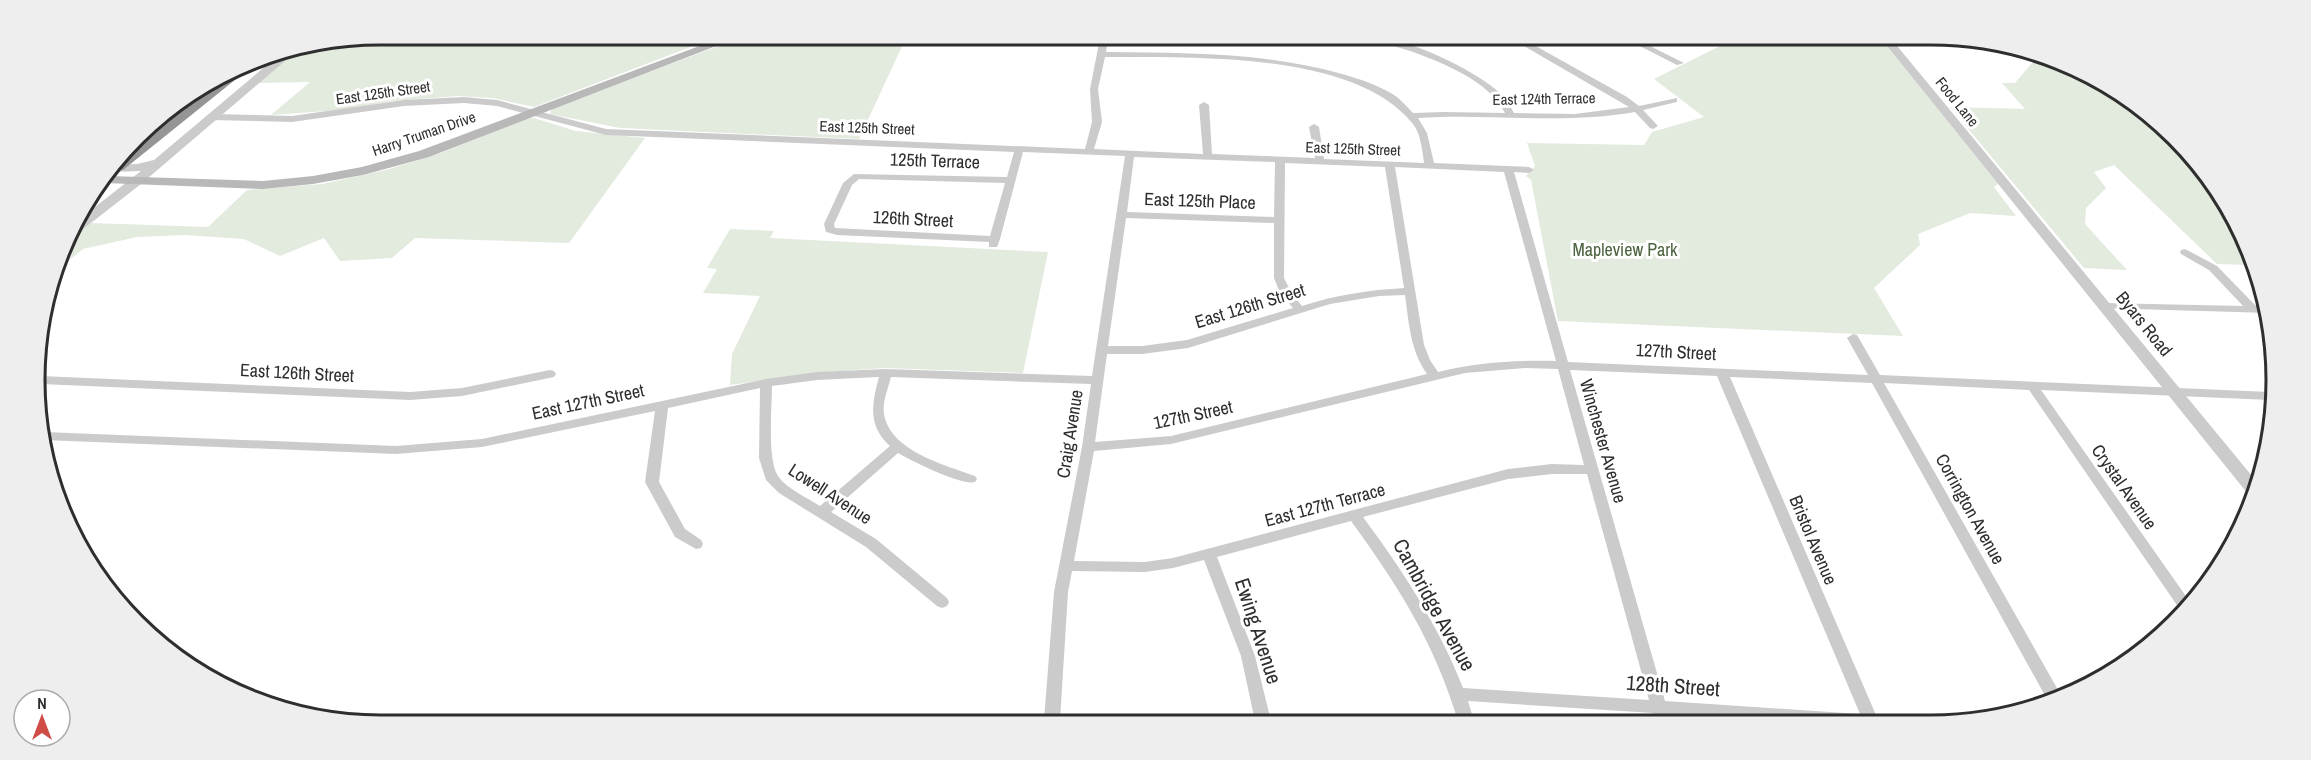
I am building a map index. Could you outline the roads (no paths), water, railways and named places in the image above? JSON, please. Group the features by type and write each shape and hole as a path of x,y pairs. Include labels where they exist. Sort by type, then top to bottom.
{"highway":[{"path":"132,155 216,88"}],"main road":[{"name":"Harry Truman Drive","path":"111,180 263,185 338,177 424,154 712,45"}],"street":[{"path":"1089,152 1097,122 1094,89 1103,45"},
{"path":"1399,45 1422,53 1488,86 1505,100 1512,116"},
{"path":"1526,45 1636,108 1653,126"},
{"name":"Food Lane","path":"1891,45 2004,182"},
{"path":"1645,46 1680,63"},
{"path":"1101,54 1261,60 1300,65 1334,73 1364,84 1390,98 1412,116 1425,138 1430,167"},
{"path":"86,220 137,181 278,61"},
{"name":"East 125th Street","path":"210,117 292,119 331,115 380,105 443,100 497,103 606,132 1529,170"},
{"name":"East 124th Terrace","path":"1412,116 1451,114 1573,117 1674,100"},
{"path":"1204,105 1208,158"},
{"path":"1314,127 1320,162"},
{"path":"1011,180 1019,150"},
{"name":"Craig Avenue","path":"1052,715 1061,592 1088,447 1130,154"},
{"path":"122,166 139,168 165,156"},
{"path":"1280,161 1280,278 1286,293 1300,310"},
{"path":"1390,165 1418,345 1424,361 1435,376"},
{"name":"Winchester Avenue","path":"1508,170 1661,714"},
{"name":"125th Terrace","path":"830,231 829,224 848,183 857,177 1011,180"},
{"name":"126th Street","path":"830,231 994,242 1011,180"},
{"name":"Byars Road","path":"2004,182 2249,484"},
{"name":"East 125th Place","path":"1120,215 1279,220"},
{"path":"2185,252 2212,268 2253,310"},
{"name":"East 126th Street","path":"1101,350 1142,350 1188,344 1350,296 1409,291"},
{"path":"2104,306 2259,310"},
{"name":"Corrington Avenue","path":"1853,338 2051,692"},
{"name":"127th Street","path":"1088,447 1171,440 1435,376 1488,366 1563,364 1878,381 2265,396"},
{"path":"886,373 878,414 886,436 897,447 970,479"},
{"name":"East 127th Street","path":"50,436 396,450 435,449 482,443 766,383 816,376 886,373 1097,380"},
{"name":"Bristol Avenue","path":"1722,373 1872,715"},
{"name":"East 126th Street","path":"45,382 410,396 462,392 550,374"},
{"name":"Lowell Avenue","path":"766,383 765,459 771,477 784,490 871,543 942,602"},
{"name":"Crystal Avenue","path":"2033,387 2182,602"},
{"path":"662,405 652,482 680,533 696,544"},
{"path":"822,512 897,447"},
{"name":"East 127th Terrace","path":"1066,566 1145,567 1209,554 1508,474 1552,469 1592,470"},
{"name":"Cambridge Avenue","path":"1354,515 1407,592 1435,641 1460,694 1465,715"},
{"name":"Ewing Avenue","path":"1209,554 1248,656 1262,715"},
{"name":"128th Street","path":"1460,694 1688,715"}],"park label":[{"name":"Mapleview Park","path":"1625,250"}]}
